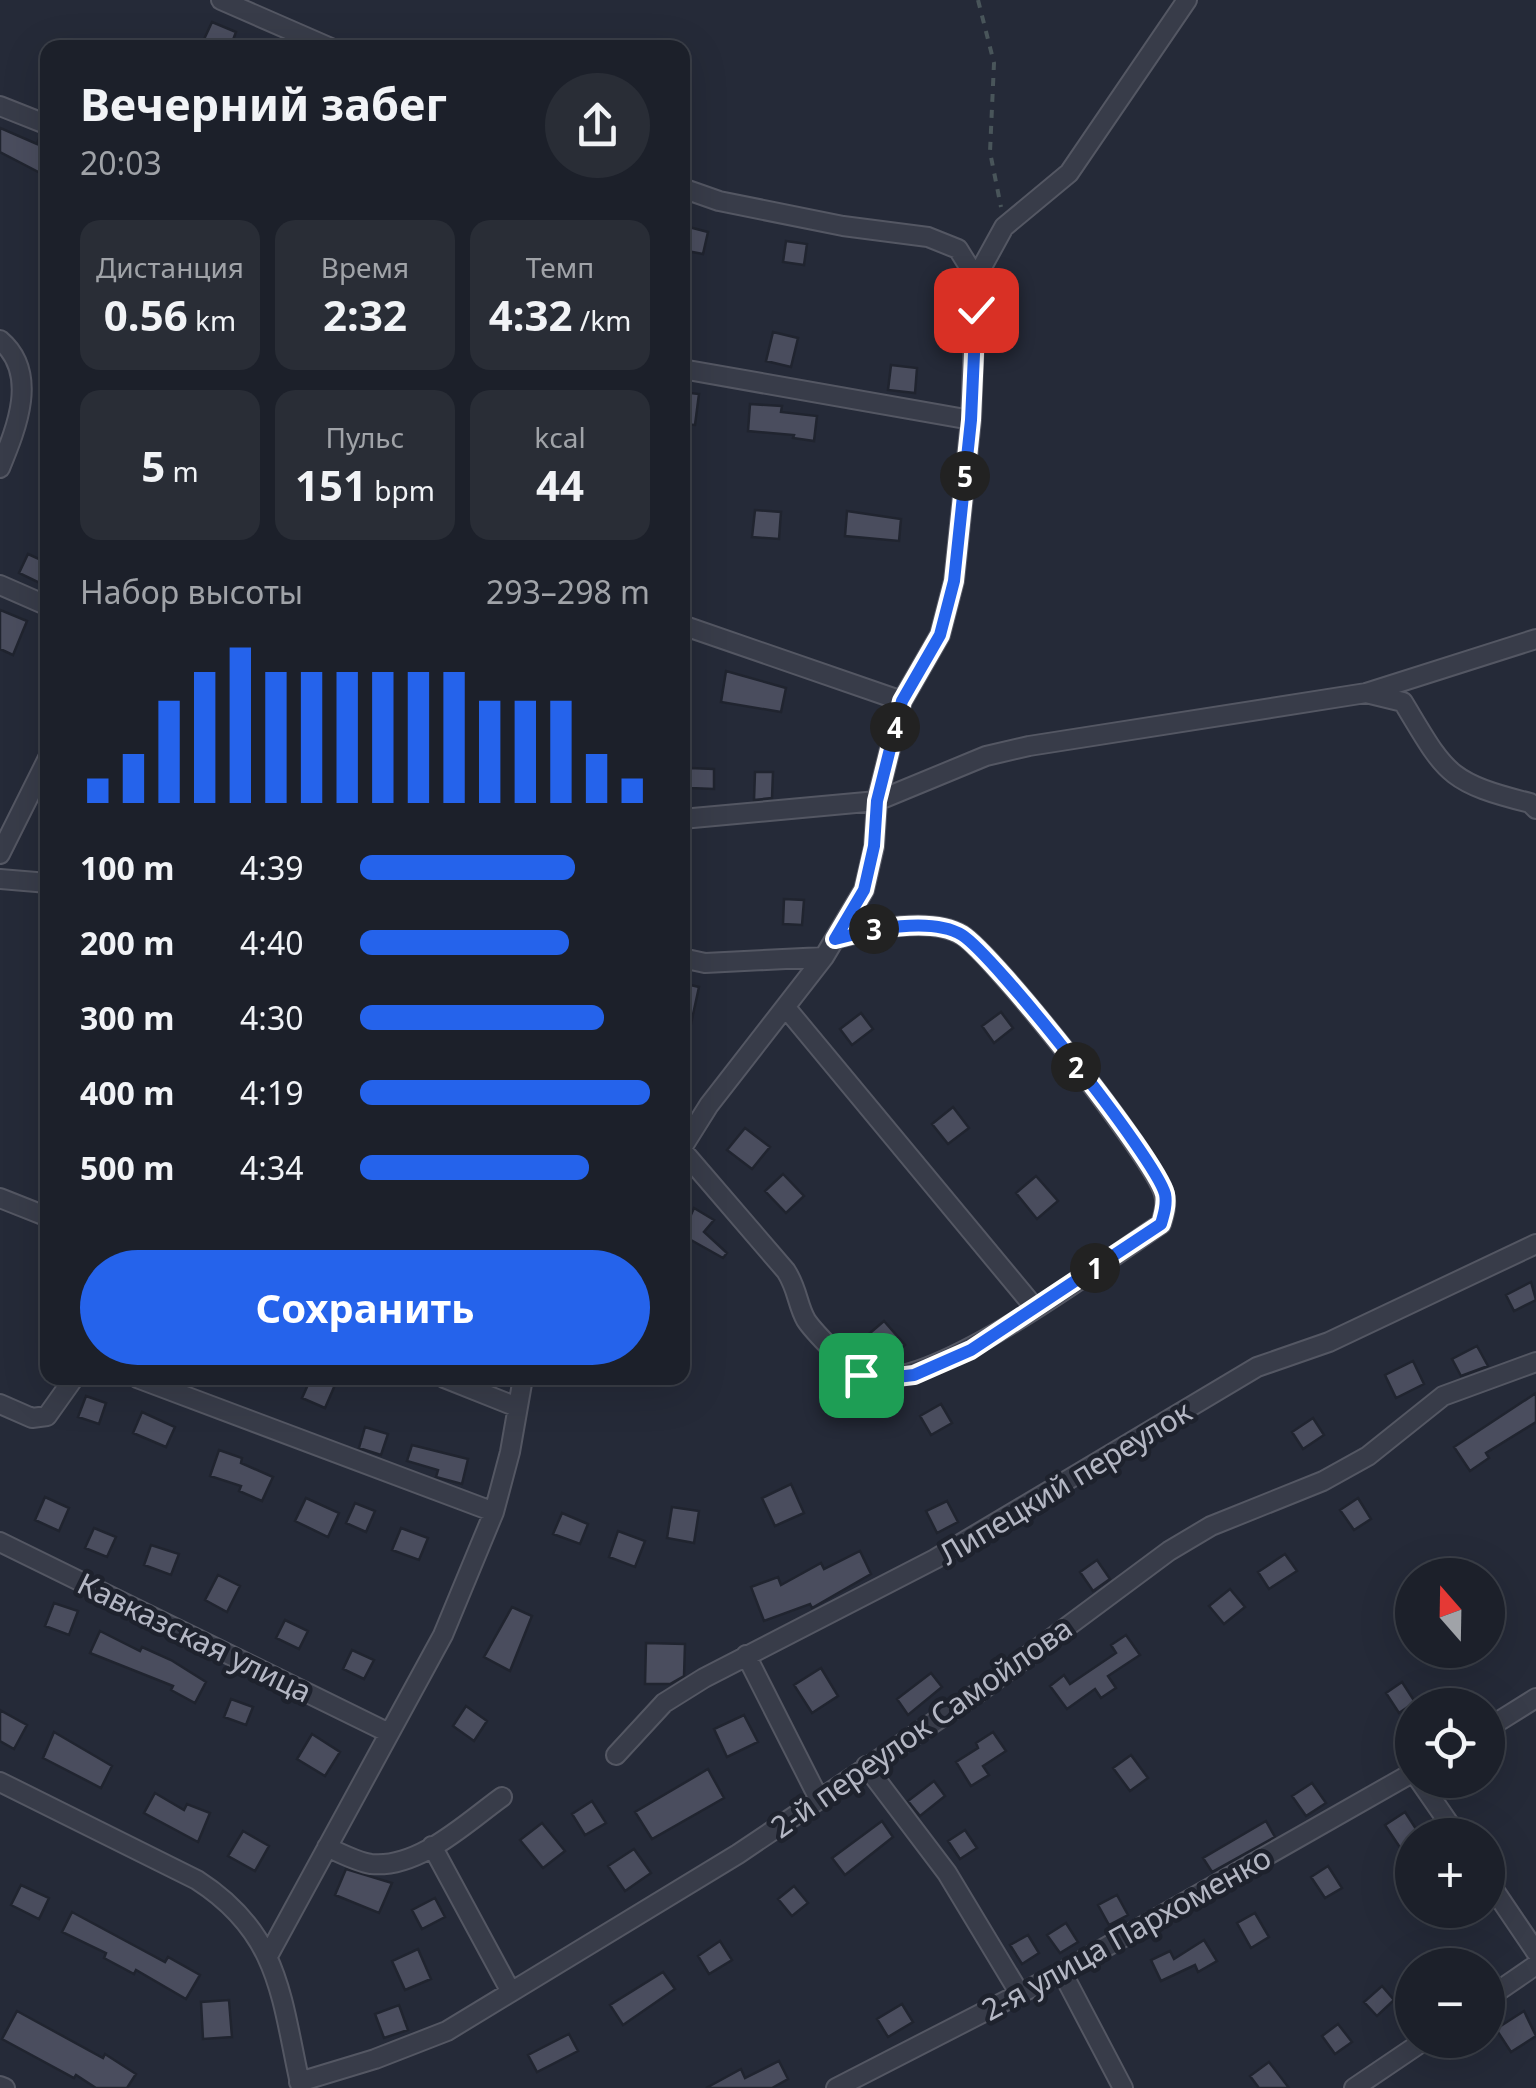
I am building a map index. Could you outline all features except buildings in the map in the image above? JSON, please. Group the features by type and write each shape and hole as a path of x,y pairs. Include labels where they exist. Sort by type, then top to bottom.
{"street":[{"path":"220,0 312,40"},
{"path":"690,1136 824,957 864,890 874,846 877,801 902,701 940,635 954,581 971,420 976,278 1004,226 1069,173 1187,0"},
{"path":"0,106 40,123"},
{"path":"690,191 718,201 843,226 928,237 958,248 976,278"},
{"path":"0,340 15,352 23,374 20,402 0,468"},
{"path":"690,369 971,420"},
{"path":"0,586 40,603"},
{"path":"690,629 902,701"},
{"path":"690,817 877,801 986,756 1366,693 1536,638"},
{"path":"1366,693 1403,702 1430,751 1455,778 1530,803 1536,809"},
{"path":"0,854 40,774"},
{"path":"0,879 40,882"},
{"path":"690,1157 786,1271 798,1290 807,1322 861,1375 914,1375 971,1350 1161,1224 1164,1192 1122,1124 995,966 960,934 911,925 872,929 835,939"},
{"path":"690,960 706,963 824,957"},
{"path":"786,1009 1034,1308"},
{"path":"0,1198 40,1214"},
{"name":"Липецкий переулок","path":"616,1755 664,1703 746,1655 935,1559 1256,1367 1329,1342 1536,1244"},
{"name":"2-й переулок Самойлова","path":"300,2085 447,2031 738,1854 982,1690 1169,1551 1211,1526 1324,1480 1368,1456 1443,1396 1536,1362"},
{"path":"0,1404 32,1418 47,1416 69,1385"},
{"path":"157,1385 494,1512"},
{"path":"462,1385 517,1407"},
{"path":"268,1956 443,1634 494,1512 521,1385"},
{"name":"Кавказская улица","path":"0,1542 389,1733"},
{"path":"746,1655 818,1797"},
{"path":"1505,1717 1536,1698"},
{"path":"866,1766 947,1873 1020,1994"},
{"path":"0,1782 226,1898 246,1919 268,1956 286,2011 300,2085"},
{"name":"2-я улица Пархоменко","path":"836,2088 1062,1972 1395,1782"},
{"path":"327,1848 370,1864 398,1862 432,1846 502,1796"},
{"path":"432,1846 511,1992"},
{"path":"1505,1906 1536,1952"},
{"path":"1505,1986 1536,1965"},
{"path":"1062,1972 1123,2088"},
{"path":"1354,2088 1398,2058"}],"path":[{"path":"978,0 994,63 990,152 1004,226"}],"route":[{"path":"861,1375 914,1375 971,1350 1161,1224 1165,1210 1164,1192 1122,1124 995,966 960,934 911,925 872,929 835,939 864,890 874,846 877,801 902,701 940,635 954,581 971,420 976,310"}]}
